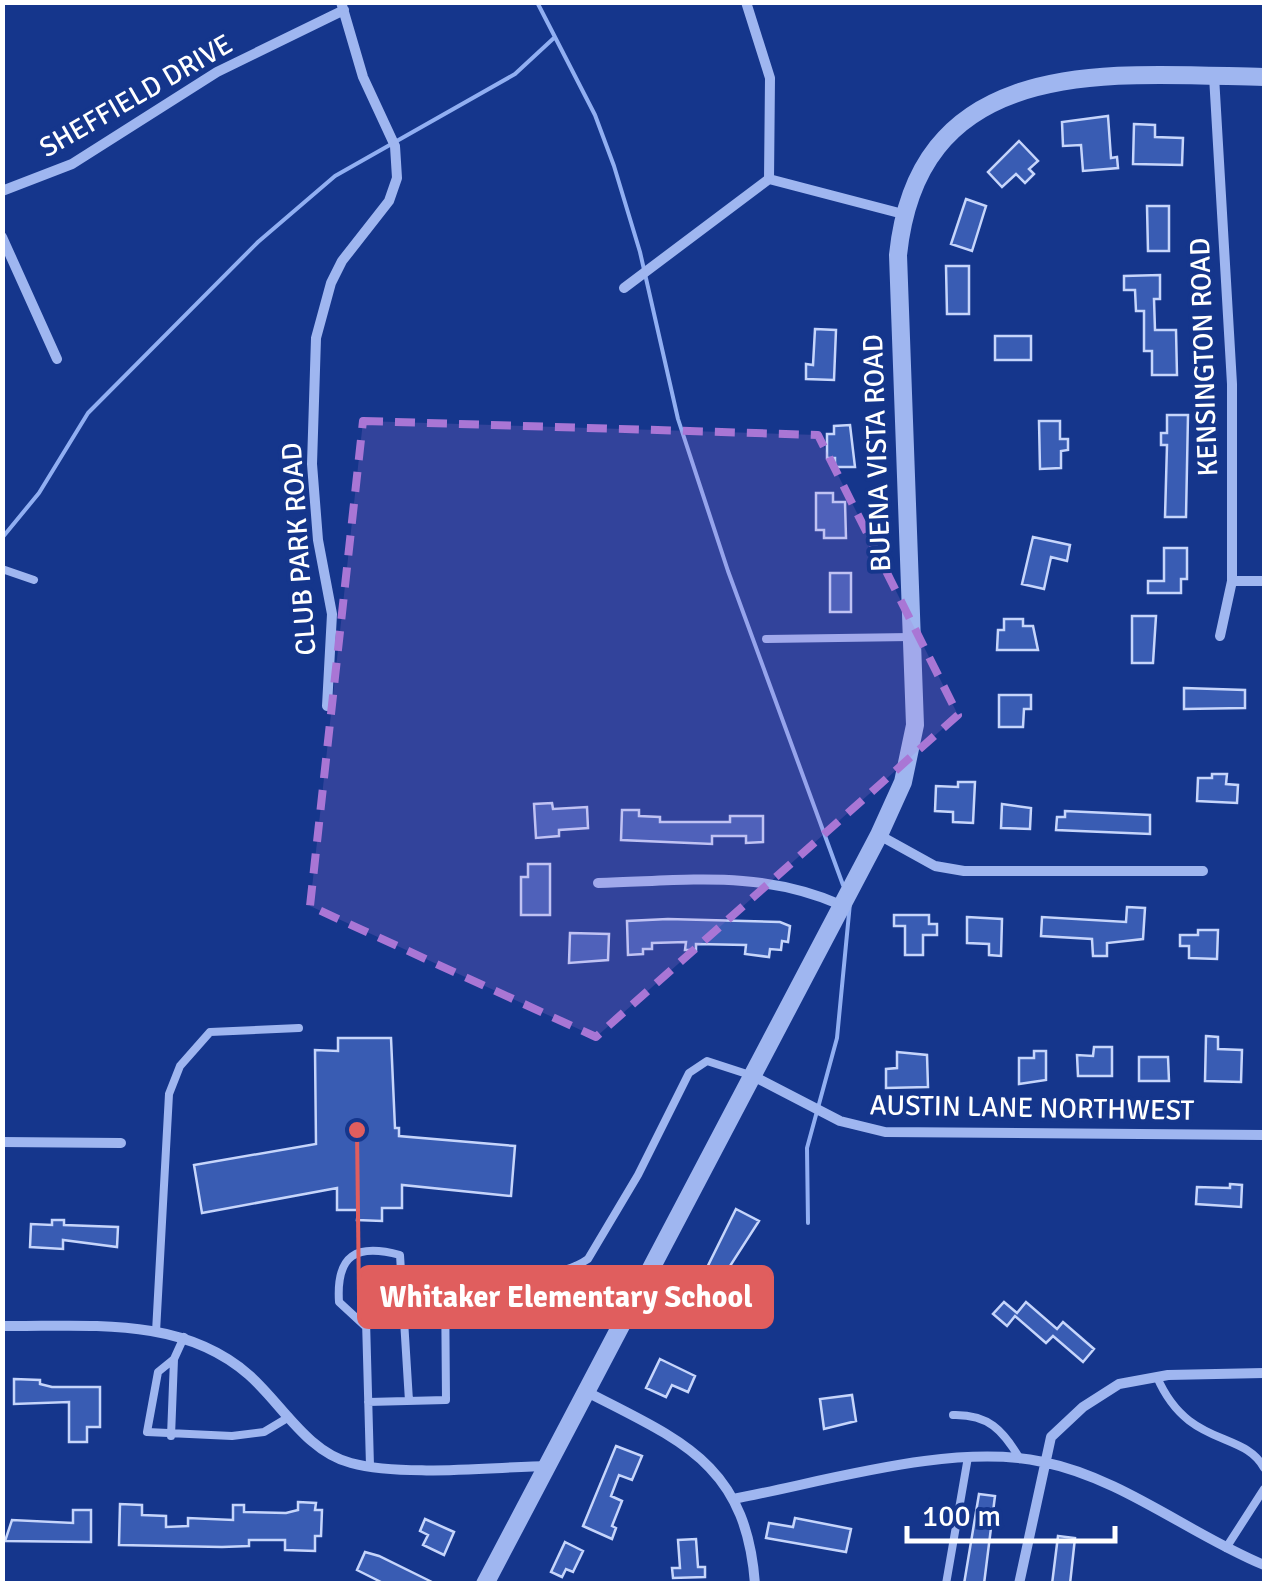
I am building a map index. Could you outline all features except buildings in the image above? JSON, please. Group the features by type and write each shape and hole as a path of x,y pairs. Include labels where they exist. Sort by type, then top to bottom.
{"street":[{"path":"746,2 760,36 770,78 769,179"},
{"name":"SHEFFIELD DRIVE","path":"2,191 72,164 217,72 342,6"},
{"name":"CLUB PARK ROAD","path":"327,706 332,614 314,508 316,338 330,283 390,201 397,178 395,146 363,77 342,6"},
{"name":"BUENA VISTA ROAD","path":"485,1584 879,836 911,753 915,726 898,272 903,214 924,168 942,142 974,113 1019,90 1074,76 1264,76"},
{"name":"KENSINGTON ROAD","path":"1214,76 1232,384 1232,581 1220,636"},
{"path":"769,179 903,214"},
{"path":"624,288 769,179"},
{"path":"2,237 56,359"},
{"path":"1232,581 1264,581"},
{"path":"879,836 935,866 964,872 1203,871"},
{"path":"598,882 784,883 841,905"},
{"name":"AUSTIN LANE NORTHWEST","path":"750,1075 840,1121 885,1132 1264,1135"},
{"path":"2,1142 121,1142"},
{"path":"2,1326 156,1332 184,1337 226,1356 323,1449 351,1464 549,1466"},
{"path":"1019,1584 1051,1437 1083,1407 1119,1384 1157,1377 1264,1373"},
{"path":"587,1392 696,1452 733,1498 752,1545 755,1584"},
{"path":"733,1498 968,1457 1020,1459 1043,1462 1090,1478 1264,1565"}],"lane":[{"path":"2,569 34,580"},
{"path":"766,640 912,637"},
{"path":"156,1332 169,1094 180,1066 210,1032 299,1028"},
{"path":"368,1402 446,1400 445,1278 449,1272 554,1273 578,1266 588,1259 638,1175 689,1073 707,1062 750,1075"},
{"path":"365,1326 339,1302 337,1278 346,1257 356,1252 393,1252 403,1259 409,1401"},
{"path":"370,1466 365,1284 374,1275 404,1270 440,1271 445,1278"},
{"path":"171,1436 174,1359 184,1337"},
{"path":"174,1359 158,1372 146,1418 147,1432 171,1436 264,1432 289,1417"},
{"path":"1157,1377 1167,1400 1190,1425 1256,1454 1264,1468"},
{"path":"953,1414 978,1414 988,1420 1009,1440 1020,1459"},
{"path":"946,1584 968,1457"},
{"path":"1226,1548 1264,1489"}],"highlighted area":[{"path":"363,421 818,435 958,715 596,1037 310,906"}],"waterway":[{"path":"537,2 595,115 614,166 640,252 678,419 728,571 843,885"},
{"path":"2,538 39,493 88,413 258,242 335,176 515,74 555,37"},
{"path":"808,1223 807,1148 837,1038 850,903"}],"place":[{"name":"Whitaker Elementary School","path":"357,1130"}]}
